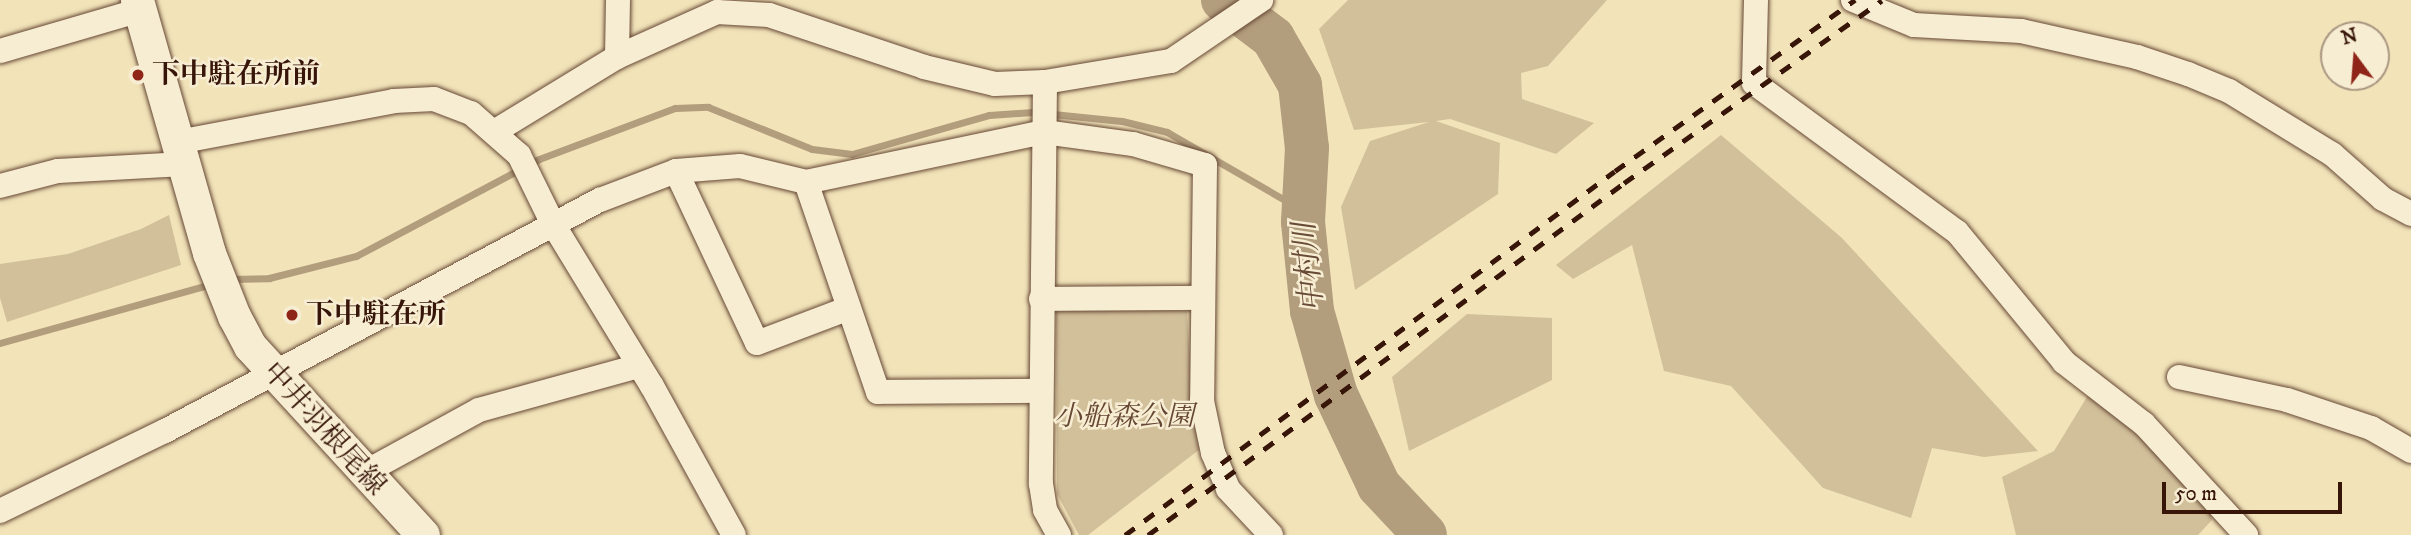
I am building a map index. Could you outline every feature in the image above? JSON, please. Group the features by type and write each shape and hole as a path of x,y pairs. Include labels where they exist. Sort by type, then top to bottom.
{"main road":[{"path":"139,5 181,153"},
{"name":"中井羽根尾線","path":"181,153 209,253 234,316 250,346 362,474 423,535"}],"street":[{"path":"617,57 618,0"},
{"path":"494,132 617,57 717,12 769,15 924,67 995,84 1045,90 1153,65 1185,53 1261,0"},
{"path":"1756,0 1754,83 1957,232 2064,362 2144,424 2246,535"},
{"path":"1853,0 1914,25 2021,31 2137,57 2188,74 2230,91 2332,154 2383,199 2411,214"},
{"path":"0,51 139,5"},
{"path":"1045,90 1041,484 1045,510 1059,535"},
{"path":"0,186 58,171 181,153 394,101 434,99 471,113 519,155 554,224 639,366 734,535"},
{"path":"0,510 274,374 600,200 676,171 740,166 806,182 1044,132 1133,144 1205,165 1202,401 1213,453 1228,489 1271,535"},
{"path":"676,171 757,343 849,308"},
{"path":"806,182 878,392 1040,391"},
{"path":"1041,299 1203,298"},
{"path":"362,474 479,410 639,366"},
{"path":"2179,377 2287,401 2371,428 2411,451"}],"green space":[{"path":"1348,0 1607,0 1548,66 1521,73 1522,99 1594,123 1556,154 1450,119 1436,121 1500,143 1498,194 1355,290 1341,207 1370,141 1429,122 1354,130 1319,29"},
{"path":"1721,135 1842,238 2038,451 1984,457 1932,448 1911,518 1823,488 1731,386 1664,371 1632,245 1573,279 1556,265"},
{"path":"169,215 181,265 7,322 0,298 0,264 68,254 141,229"},
{"name":"小船森公園","path":"1056,309 1187,311 1193,409 1204,446 1088,535 1079,535 1057,494"},
{"path":"1467,314 1552,318 1552,380 1409,451 1392,377"},
{"path":"2090,392 2206,498 2212,520 2198,535 2016,535 2002,477 2054,451"}],"waterway":[{"name":"中村川","path":"1223,0 1273,38 1300,85 1307,148 1303,222 1312,311 1336,395 1379,486 1425,535"},
{"path":"230,279 269,278 356,256 539,159 675,108 708,107 812,149 852,154 989,115 1033,112 1122,121 1167,132 1304,211"},
{"path":"0,343 212,284"}],"railway":[{"path":"1125,535 1615,171 1855,0"},
{"path":"1148,535 1624,183 1882,0"}],"place":[{"name":"下中駐在所前","path":"138,75"},
{"name":"下中駐在所","path":"292,315"}]}
